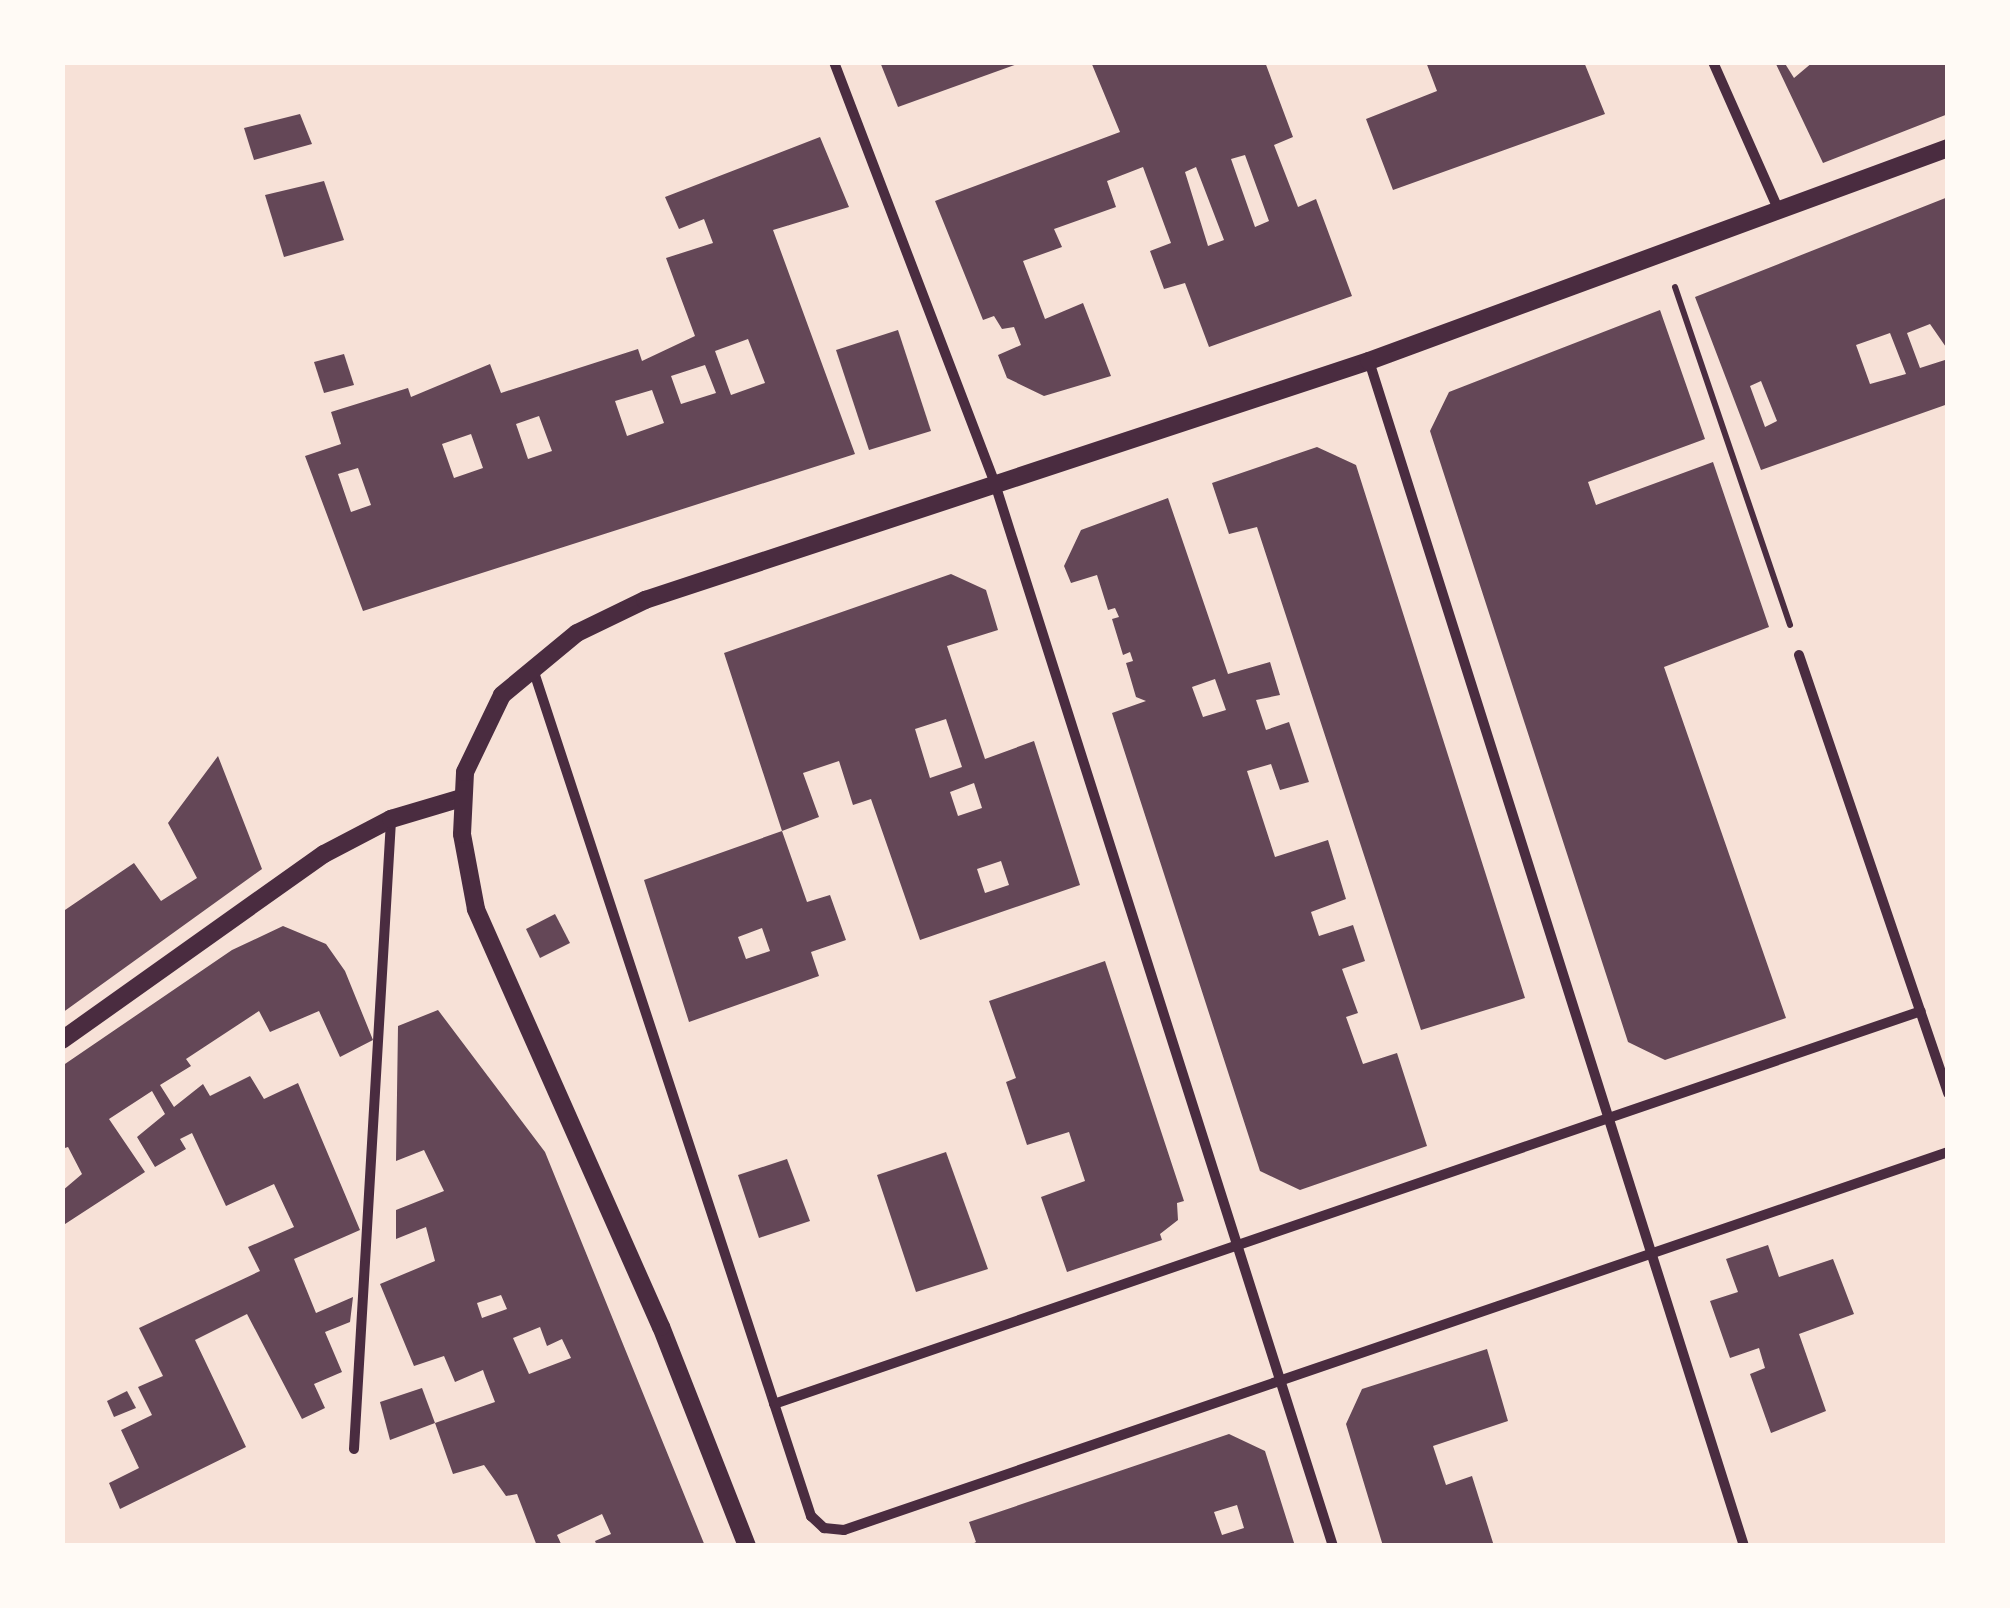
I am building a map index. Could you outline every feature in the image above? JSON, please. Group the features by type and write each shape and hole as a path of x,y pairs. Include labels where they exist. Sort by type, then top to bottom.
{"street":[{"path":"834,62 996,487 1333,1546"},
{"path":"1714,62 1780,213"},
{"path":"747,1546 654,1310 476,909 464,862 462,798 471,749 502,695 531,664 645,600 1369,362 1948,148"},
{"path":"1369,362 1648,1253 1744,1546"},
{"path":"1800,655 1948,1093"},
{"path":"531,664 811,1516 824,1528 844,1530 1948,1152"},
{"path":"62,1040 324,854 391,819 462,798"},
{"path":"354,1450 391,819"},
{"path":"774,1404 1921,1011"}],"path":[{"path":"1665,255 1800,655"}],"building":[{"path":"880,62 1020,62 1020,63 898,107"},
{"path":"1091,62 1265,62 1293,137 1274,145 1298,207 1316,199 1352,296 1209,347 1185,283 1164,289 1150,251 1171,243 1143,167 1107,181 1116,207 1054,229 1062,247 1023,261 1045,319 1083,303 1111,376 1044,396 1007,378 998,355 1021,345 1014,327 1002,329 994,316 983,320 935,201 1120,132","holes":["1245,155 1269,221 1255,227 1231,159","1196,167 1224,240 1208,246 1185,172"]},
{"path":"1426,62 1584,62 1605,114 1393,190 1366,119 1437,91"},
{"path":"1775,62 1784,62 1794,78 1813,62 1948,62 1948,114 1823,163"},
{"path":"300,114 312,144 254,160 244,128"},
{"path":"820,137 849,207 773,230 855,454 363,611 305,456 341,444 331,412 408,388 411,397 490,364 501,393 638,349 642,361 695,336 666,258 713,243 704,219 679,229 665,197","holes":["748,339 765,383 731,395 715,351","705,365 716,393 681,404 671,376","652,390 664,423 627,436 615,401","539,416 552,451 528,459 516,424","471,434 483,468 454,478 442,444","358,468 371,505 351,512 338,474"]},
{"path":"324,181 344,240 284,257 265,195"},
{"path":"1948,197 1948,350 1930,324 1907,333 1920,368 1948,359 1948,404 1761,470 1695,297","holes":["1890,333 1906,374 1870,384 1856,345","1761,381 1777,421 1765,427 1750,386"]},
{"path":"1660,310 1705,439 1588,482 1596,505 1713,462 1769,627 1664,667 1786,1018 1665,1060 1628,1042 1430,431 1449,392"},
{"path":"898,330 931,431 869,450 836,350"},
{"path":"344,354 354,385 324,393 314,362"},
{"path":"1317,447 1356,465 1525,998 1421,1030 1257,527 1229,534 1212,483"},
{"path":"1168,498 1228,674 1270,662 1280,695 1256,700 1266,730 1289,722 1309,782 1280,790 1271,764 1247,771 1275,857 1328,840 1346,899 1311,912 1319,936 1353,925 1365,961 1342,969 1358,1013 1346,1017 1363,1064 1397,1053 1427,1146 1300,1190 1260,1171 1112,713 1146,701 1136,697 1126,663 1133,661 1130,652 1123,655 1112,619 1119,617 1115,608 1108,610 1097,575 1071,583 1064,566 1081,530","holes":["1215,679 1226,710 1203,717 1192,687"]},
{"path":"951,574 986,590 998,630 947,646 985,759 1034,741 1080,885 920,940 871,799 853,805 839,761 803,773 819,817 782,831 724,653","holes":["946,719 962,767 930,778 915,729","974,783 982,808 958,816 950,792","1001,861 1009,885 985,893 977,869"]},
{"path":"218,756 262,869 62,1013 62,912 134,863 161,901 197,878 168,823"},
{"path":"782,831 807,902 830,895 846,940 811,952 819,976 689,1022 644,880","holes":["762,928 770,951 746,959 738,937"]},
{"path":"555,914 570,943 540,958 526,929"},
{"path":"283,926 326,944 345,971 373,1040 340,1057 319,1011 270,1032 259,1011 186,1059 191,1066 160,1085 174,1107 203,1084 210,1096 250,1076 264,1099 298,1083 360,1230 294,1259 316,1313 353,1297 350,1322 325,1332 342,1372 314,1384 325,1408 302,1419 247,1314 195,1340 246,1447 120,1509 109,1483 139,1468 121,1430 152,1415 138,1387 163,1376 139,1328 260,1271 248,1247 294,1227 274,1184 226,1206 192,1133 180,1139 186,1149 155,1167 137,1137 165,1114 152,1091 109,1119 145,1172 62,1226 62,1191 82,1174 68,1147 62,1149 62,1066 232,950"},
{"path":"1105,961 1184,1201 1177,1203 1178,1220 1160,1234 1162,1240 1067,1272 1041,1197 1085,1181 1069,1132 1027,1145 1006,1082 1016,1078 989,1001"},
{"path":"438,1010 545,1152 705,1546 597,1546 595,1541 611,1534 602,1514 557,1535 562,1546 537,1546 517,1494 506,1496 484,1465 453,1474 435,1423 495,1402 483,1370 455,1382 444,1356 414,1366 380,1284 435,1261 426,1227 396,1239 396,1210 444,1191 424,1150 396,1161 398,1026","holes":["501,1295 507,1309 482,1318 477,1303","540,1327 547,1346 562,1339 571,1358 529,1374 513,1338"]},
{"path":"946,1152 988,1269 916,1292 877,1175"},
{"path":"787,1159 810,1221 759,1238 738,1175"},
{"path":"1768,1245 1779,1277 1833,1259 1854,1314 1799,1334 1826,1411 1771,1433 1750,1374 1765,1368 1759,1348 1730,1358 1710,1301 1738,1292 1726,1259"},
{"path":"1487,1349 1508,1421 1433,1446 1446,1485 1472,1476 1494,1546 1383,1546 1346,1424 1362,1389"},
{"path":"422,1388 435,1423 390,1440 380,1402"},
{"path":"127,1391 136,1408 114,1417 107,1401"},
{"path":"1229,1434 1265,1451 1295,1546 969,1546 976,1542 969,1522","holes":["1237,1505 1244,1528 1222,1535 1214,1512"]}]}
